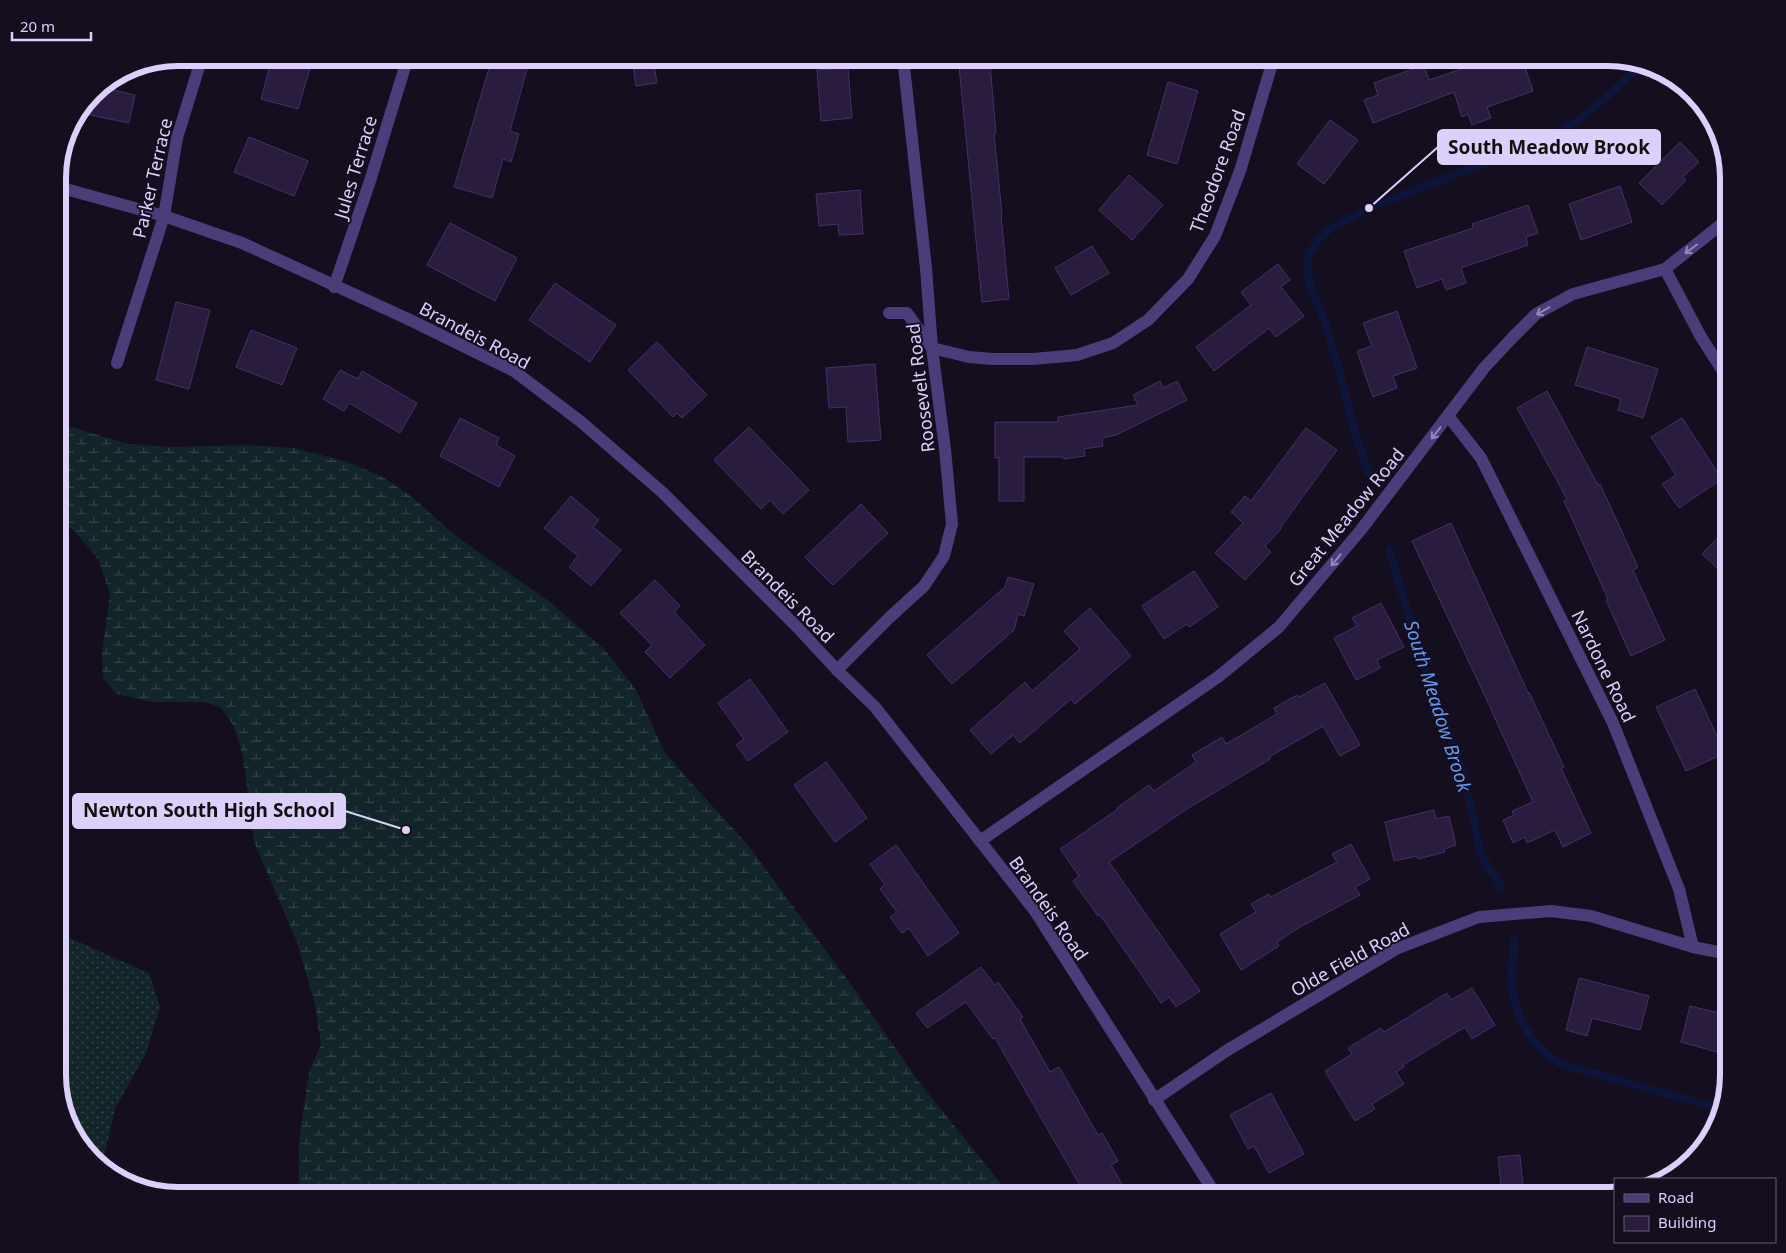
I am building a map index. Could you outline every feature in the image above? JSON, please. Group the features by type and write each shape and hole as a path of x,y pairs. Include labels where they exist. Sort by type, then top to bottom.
{"street":[{"name":"Parker Terrace","path":"117,363 164,216 177,138 200,66"},
{"name":"Jules Terrace","path":"334,287 370,181 406,66"},
{"name":"Roosevelt Road","path":"836,670 924,586 944,556 952,524 904,66"},
{"name":"Theodore Road","path":"932,348 969,357 992,360 1077,355 1112,343 1148,320 1188,279 1214,236 1240,171 1272,66"},
{"name":"Brandeis Road","path":"66,189 164,216 242,243 334,287 408,319 514,371 580,421 662,492 797,627 874,708 980,841 1035,911 1210,1187"},
{"name":"Great Meadow Road","path":"980,841 1218,677 1279,627 1360,531 1449,417 1484,368 1536,314 1573,294 1665,269 1720,225"},
{"path":"1665,269 1720,366"},
{"path":"889,313 907,313 932,348"},
{"name":"Nardone Road","path":"1449,417 1481,458 1613,723 1679,889 1694,947"},
{"name":"Olde Field Road","path":"1154,1100 1226,1052 1396,949 1479,916 1552,911 1591,916 1694,947 1720,952"}],"green space":[{"path":"66,425 128,444 170,447 247,445 294,448 345,461 383,477 412,497 457,537 550,602 604,649 636,690 664,751 747,844 857,993 919,1082 1004,1187 299,1187 299,1141 309,1072 321,1044 315,1005 297,942 254,842 243,757 234,726 221,708 206,702 151,702 116,694 103,678 102,653 110,594 98,559 78,535 66,525"},
{"path":"66,935 149,973 160,1007 146,1053 115,1109 104,1159 81,1131 68,1097 66,1082"}],"building":[{"path":"270,66 311,66 298,109 261,99"},
{"path":"490,66 528,66 510,131 519,134 511,162 503,159 492,198 454,187"},
{"path":"633,66 654,66 657,83 636,86"},
{"path":"959,66 990,66 996,134 994,134 1009,299 982,302"},
{"path":"1421,66 1424,66 1429,80 1470,66 1525,66 1533,91 1487,107 1491,118 1472,125 1468,114 1462,117 1454,92 1373,123 1364,100 1378,95 1374,83"},
{"path":"848,68 852,118 821,121 817,70"},
{"path":"1168,82 1198,91 1177,164 1147,155"},
{"path":"110,89 135,95 129,123 86,114"},
{"path":"1330,120 1358,140 1324,184 1297,164"},
{"path":"249,137 308,161 294,196 234,172"},
{"path":"1680,142 1699,162 1683,177 1686,180 1662,205 1639,183"},
{"path":"1129,175 1163,205 1132,240 1099,210"},
{"path":"1620,186 1632,222 1581,240 1569,204"},
{"path":"860,190 863,234 839,235 838,224 819,226 816,194"},
{"path":"1528,205 1538,233 1526,237 1528,245 1461,268 1466,283 1446,290 1442,279 1417,288 1404,251 1473,228 1472,224"},
{"path":"450,223 517,258 495,301 427,265"},
{"path":"1092,246 1109,273 1071,295 1055,268"},
{"path":"1278,264 1290,280 1281,287 1304,316 1276,337 1269,328 1214,371 1196,347 1251,305 1241,292"},
{"path":"555,283 616,325 590,362 529,320"},
{"path":"176,302 210,310 189,389 156,380"},
{"path":"1397,311 1417,368 1393,376 1397,388 1373,397 1357,351 1372,346 1363,323"},
{"path":"251,330 297,348 282,385 236,367"},
{"path":"657,342 707,395 682,418 677,413 673,417 628,370"},
{"path":"1587,347 1658,369 1643,418 1618,410 1621,399 1575,385"},
{"path":"875,364 881,440 848,442 846,407 829,408 826,368"},
{"path":"340,370 358,379 362,371 417,403 400,433 349,403 344,411 323,399"},
{"path":"1160,381 1163,388 1177,381 1187,400 1116,435 1102,438 1103,446 1084,449 1085,456 1064,459 1063,457 1024,457 1024,501 999,501 999,457 995,458 995,422 1058,422 1058,417 1138,405 1133,395"},
{"path":"1547,391 1598,485 1600,484 1638,567 1633,570 1665,640 1631,656 1606,600 1608,599 1564,501 1567,499 1517,408"},
{"path":"460,418 499,438 496,445 515,456 499,487 440,456"},
{"path":"1682,418 1720,476 1720,480 1679,508 1662,484 1676,475 1651,437"},
{"path":"749,427 809,490 783,514 770,500 761,509 714,460"},
{"path":"1306,428 1337,450 1281,529 1265,546 1271,552 1245,580 1215,553 1243,523 1231,512 1245,496 1251,501"},
{"path":"571,496 599,520 593,527 621,550 591,586 569,567 578,556 544,528"},
{"path":"861,504 888,533 833,585 805,557"},
{"path":"1451,523 1528,693 1564,767 1561,768 1591,833 1563,847 1555,830 1527,843 1525,837 1513,843 1503,820 1514,815 1512,811 1533,802 1412,541"},
{"path":"1720,535 1720,565 1717,568 1702,554"},
{"path":"1194,571 1218,607 1189,627 1187,624 1164,639 1142,606"},
{"path":"1008,577 1034,584 1024,616 1018,614 1014,630 952,684 927,655 1005,587"},
{"path":"655,580 680,606 674,612 705,645 670,678 645,652 652,645 620,613"},
{"path":"1381,603 1404,647 1377,660 1380,668 1356,680 1334,638 1357,626 1352,618"},
{"path":"1090,608 1131,656 1075,704 1071,699 1020,743 1013,735 991,754 970,730 1025,682 1032,691 1080,649 1064,631"},
{"path":"750,679 788,732 748,761 736,745 744,739 718,703"},
{"path":"1325,683 1360,745 1340,756 1323,726 1269,757 1270,759 1187,809 1109,862 1200,991 1176,1007 1169,997 1161,1003 1100,915 1098,916 1073,881 1079,876 1060,849 1149,785 1154,791 1196,762 1192,755 1222,737 1226,744 1277,714 1274,708 1297,695 1299,697"},
{"path":"1695,689 1720,742 1720,755 1686,771 1656,707"},
{"path":"826,762 867,818 835,842 794,785"},
{"path":"1434,810 1436,819 1449,816 1456,845 1444,849 1445,852 1418,859 1417,856 1394,861 1385,822"},
{"path":"1351,844 1370,879 1355,887 1360,895 1300,927 1277,942 1279,946 1241,970 1220,934 1256,912 1251,904 1269,894 1271,897 1337,862 1332,854"},
{"path":"896,845 959,933 928,956 909,928 902,933 890,917 897,912 880,889 885,885 870,864"},
{"path":"981,967 995,985 998,982 1023,1017 1020,1019 1050,1072 1059,1067 1098,1135 1102,1133 1118,1161 1111,1165 1124,1187 1081,1187 995,1038 993,1039 966,1002 927,1028 916,1013"},
{"path":"1579,978 1649,996 1640,1030 1592,1018 1587,1036 1566,1030"},
{"path":"1472,988 1495,1025 1472,1039 1465,1027 1403,1065 1404,1067 1396,1072 1404,1084 1372,1104 1375,1109 1355,1121 1325,1071 1352,1054 1348,1048 1381,1028 1384,1032 1447,993 1451,1000"},
{"path":"1690,1006 1720,1013 1720,1053 1681,1042"},
{"path":"1271,1093 1304,1154 1269,1173 1254,1146 1248,1149 1230,1115"},
{"path":"1520,1155 1523,1187 1501,1187 1498,1157"}],"waterway":[{"name":"South Meadow Brook","path":"1369,474 1355,433 1325,322 1312,291 1307,271 1309,255 1318,240 1330,229 1369,208 1514,152 1560,131 1580,119 1636,70"},
{"name":"South Meadow Brook","path":"1389,550 1427,675 1463,771 1480,850 1501,888"},
{"name":"South Meadow Brook","path":"1514,940 1512,981 1517,1009 1527,1031 1550,1057 1568,1066 1715,1107"}],"place":[{"name":"South Meadow Brook","path":"1369,208"},
{"name":"Newton South High School","path":"406,830"}]}
